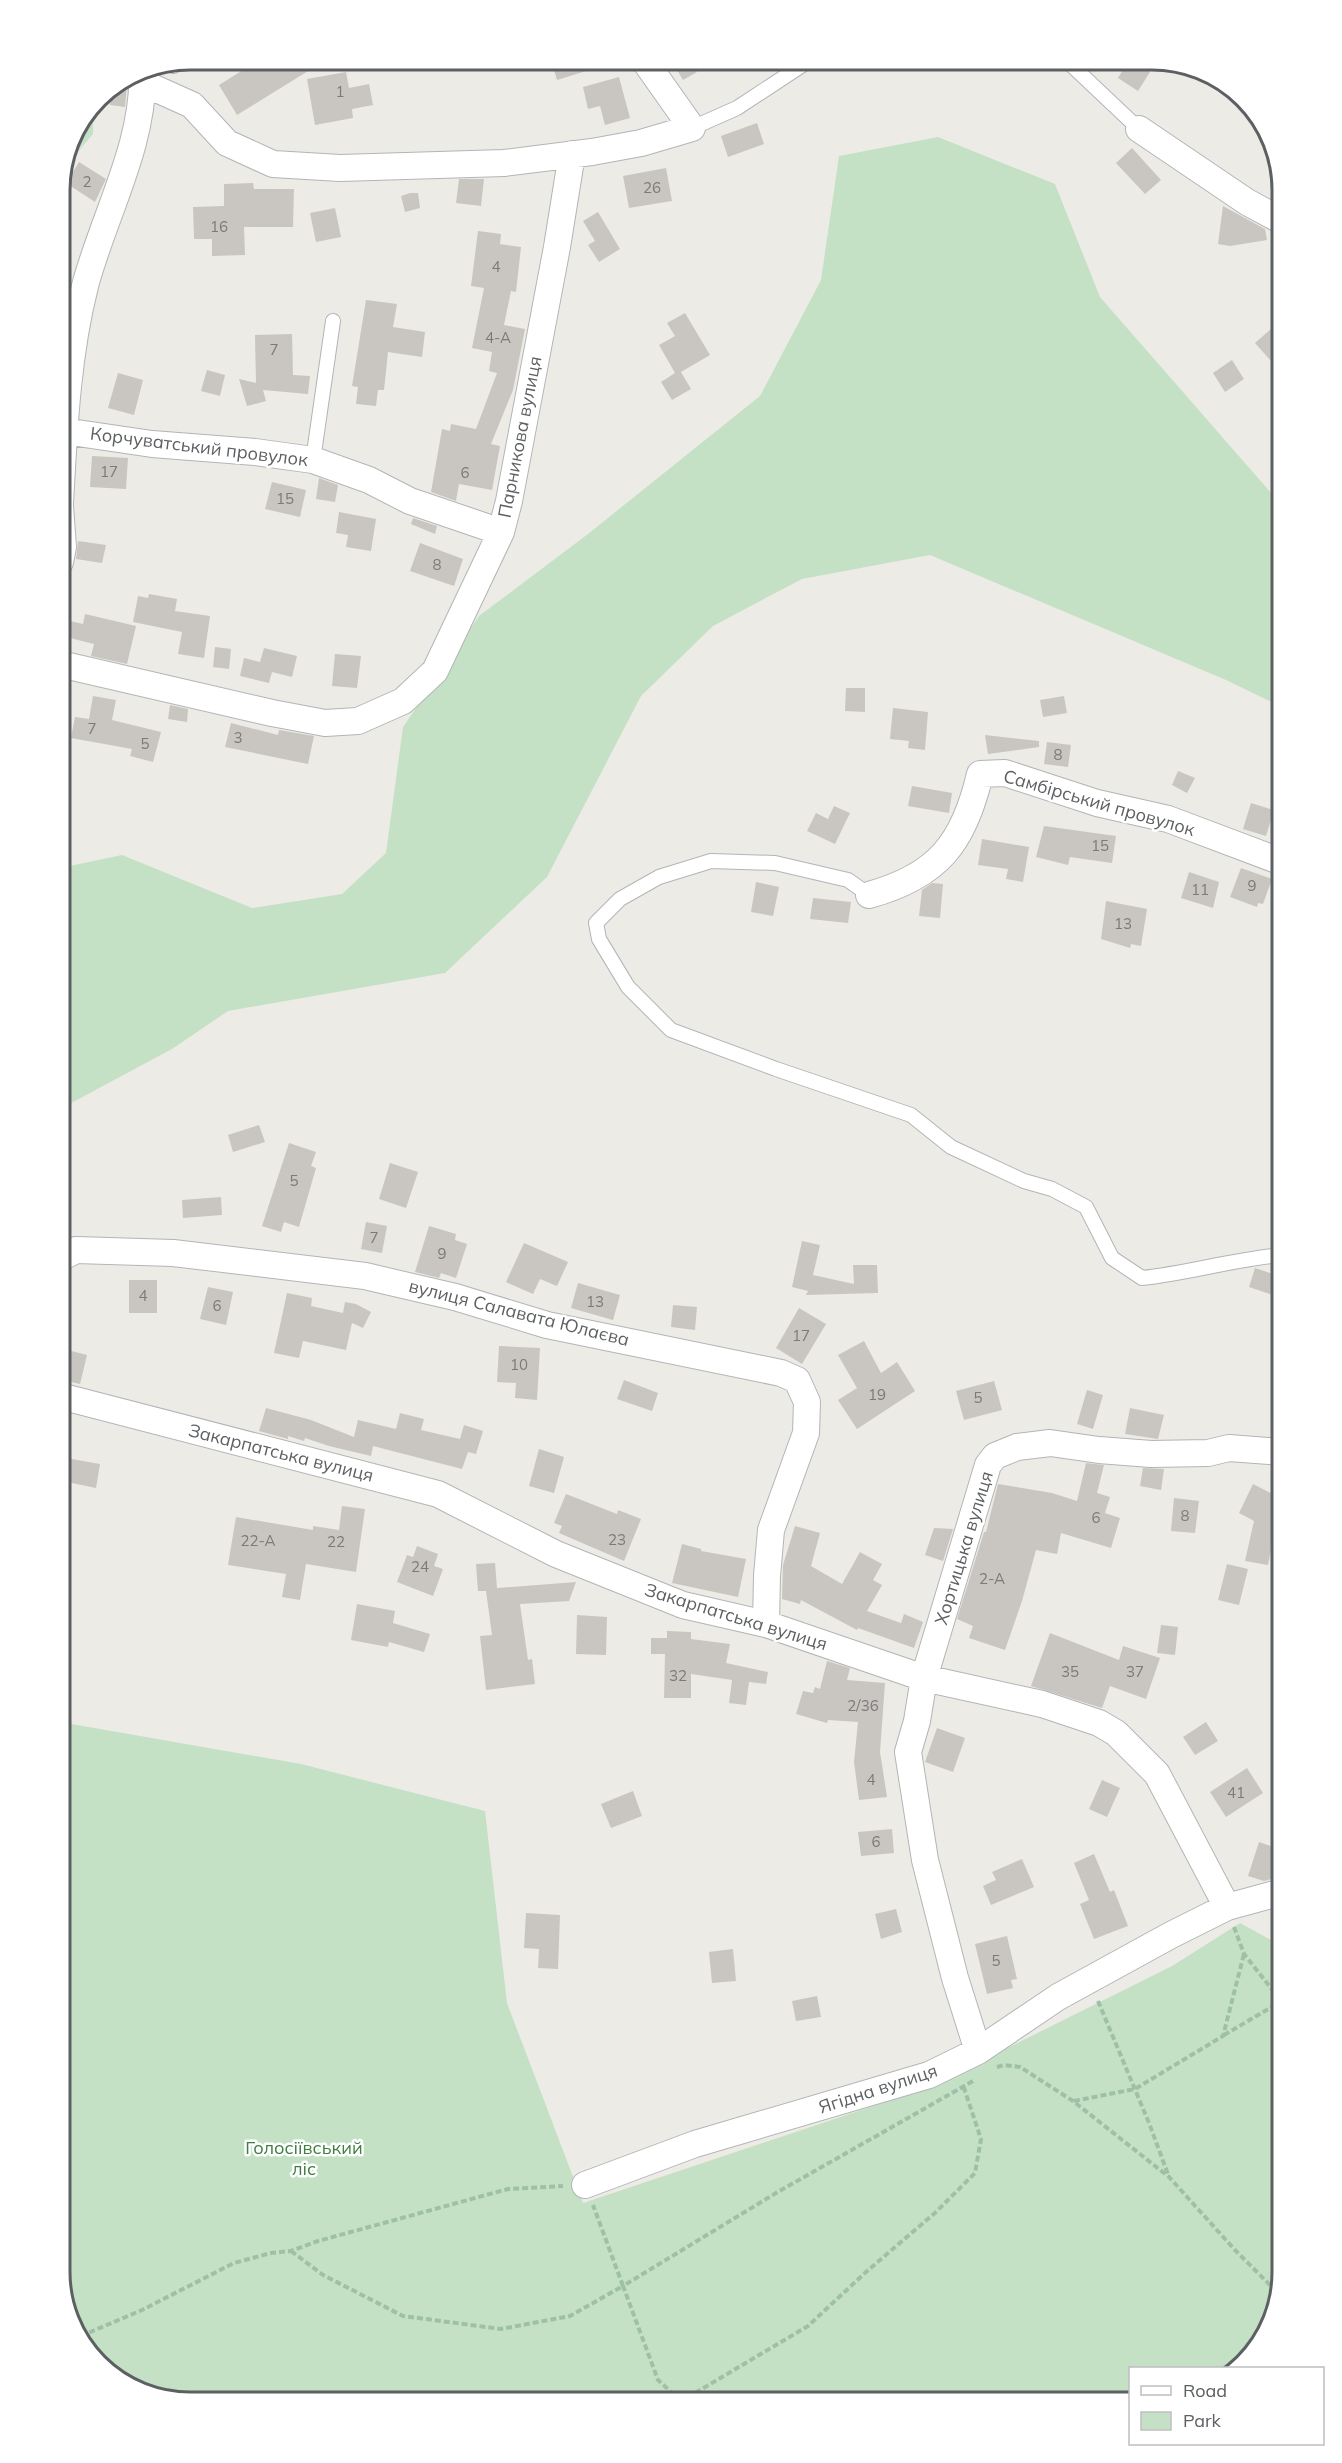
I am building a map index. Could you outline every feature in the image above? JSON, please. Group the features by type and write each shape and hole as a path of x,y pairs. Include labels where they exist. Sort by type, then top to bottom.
{"street":[{"path":"147,79 192,105 227,143 273,164 340,168 405,167 504,163 572,154 641,143 692,128 651,70"},
{"name":"Корчуватський провулок","path":"71,365 74,335 86,284 122,176 141,109 142,82"},
{"path":"1139,129 1247,202 1271,215"},
{"name":"Парникова вулиця","path":"71,666 272,713 326,723 358,721 403,701 435,671 501,532 509,501 572,154"},
{"name":"Корчуватський провулок","path":"71,432 152,444 255,452 313,460 369,480 410,501 501,532"},
{"name":"Самбірський провулок","path":"869,895 895,888 930,869 950,848 972,808 980,774 1005,773 1097,803 1168,819 1271,858"},
{"name":"вулиця Салавата Юлаєва","path":"70,1253 76,1250 173,1253 365,1276 455,1297 547,1324 781,1373 797,1380 807,1402 806,1433 771,1530 766,1624"},
{"name":"Закарпатська вулиця","path":"70,1399 438,1494 555,1554 683,1605 766,1624 924,1678 1042,1704 1099,1723 1116,1733 1157,1774 1227,1907"},
{"name":"Хортицька вулиця","path":"983,2066 955,1978 925,1860 908,1752 917,1721 924,1678 988,1465 995,1456 1017,1446 1050,1443 1151,1454 1208,1453 1229,1448 1271,1451"},
{"name":"Ягідна вулиця","path":"585,2185 695,2144 929,2075 983,2066 1058,1997 1227,1907 1271,1895"}],"lane":[{"path":"692,128 737,108 794,71"},
{"path":"1078,71 1139,129"},
{"path":"313,460 333,321"},
{"path":"869,895 848,880 775,863 711,861 659,877 620,899 596,923 599,939 628,987 671,1030 911,1116 951,1147 1024,1181 1052,1189 1086,1207 1112,1258 1142,1278 1178,1275 1254,1257 1271,1256"}],"path":[{"path":"1227,1907 1244,1954 1271,1987"},
{"path":"1223,2036 1244,1954"},
{"path":"1099,1976 1098,2000 1169,2177"},
{"path":"1073,2101 1135,2089 1271,2008"},
{"path":"291,2252 323,2275 404,2316 501,2329 570,2316 776,2193 964,2088 983,2066 1004,2065 1020,2067 1073,2101 1169,2177 1270,2285"},
{"path":"697,2392 808,2326 936,2212 975,2173 981,2139 964,2088"},
{"path":"88,2333 142,2310 234,2263 271,2253 291,2252 318,2241 508,2189 585,2185 658,2380 670,2392"}],"green space":[{"path":"93,120 93,134 78,152"},
{"path":"938,137 1055,184 1100,297 1271,493 1271,702 1226,680 930,555 802,579 713,626 641,696 547,877 445,973 228,1011 172,1049 71,1103 71,866 122,855 252,908 342,894 386,853 403,727 479,616 588,534 760,396 821,280 839,156"},
{"name":"Голосіївський ліс","path":"70,1724 301,1764 485,1811 507,2003 583,2203 927,2088 1172,1966 1240,1923 1271,1940 1271,2272 1267,2303 1259,2326 1242,2352 1226,2367 1129,2367 1129,2392 183,2392 145,2383 117,2368 95,2346 77,2311 70,2272"}],"building":[{"path":"243,70 310,70 237,115 219,85"},
{"path":"554,70 588,70 557,80"},
{"path":"677,71 696,71 697,72 683,80"},
{"path":"1122,71 1150,72 1138,91 1118,78"},
{"path":"346,72 349,88 369,84 373,105 352,109 353,118 315,125 307,79"},
{"path":"619,77 630,118 605,125 600,106 588,109 583,87"},
{"path":"127,90 125,107 110,105 111,100"},
{"path":"757,123 764,144 728,157 721,136"},
{"path":"1132,148 1161,180 1145,194 1116,163"},
{"path":"79,162 106,179 95,202 71,186 72,172"},
{"path":"666,168 672,201 629,208 623,176"},
{"path":"459,179 484,179 481,206 456,203"},
{"path":"253,183 254,189 294,189 293,227 244,227 245,255 212,256 212,239 194,239 193,207 224,206 224,184"},
{"path":"418,193 420,208 405,212 401,196"},
{"path":"1223,206 1265,229 1267,240 1230,246 1218,244"},
{"path":"335,208 341,237 316,242 310,213"},
{"path":"598,212 620,249 599,262 588,245 595,241 583,221"},
{"path":"478,231 501,234 500,244 521,247 516,292 511,291 504,325 525,329 513,390 491,444 500,446 492,490 459,484 456,501 431,492 442,429 450,431 451,424 476,429 497,373 489,371 492,352 472,348 484,288 471,286"},
{"path":"366,300 397,304 393,327 425,332 422,357 388,352 384,390 378,390 376,406 356,404 358,387 352,386"},
{"path":"685,313 710,355 681,372 691,389 672,400 661,382 675,373 659,345 675,336 667,323"},
{"path":"1271,329 1271,361 1255,343"},
{"path":"292,334 293,375 310,376 308,394 263,390 266,401 247,406 239,379 256,383 255,335"},
{"path":"1232,360 1244,379 1225,392 1213,373"},
{"path":"207,370 225,375 220,396 201,391"},
{"path":"118,373 143,380 134,415 108,408"},
{"path":"92,456 128,458 126,489 90,487"},
{"path":"319,478 338,485 335,502 316,499"},
{"path":"272,482 306,490 300,517 265,509"},
{"path":"339,512 376,519 371,551 346,547 348,535 336,533"},
{"path":"413,518 437,526 435,534 411,524"},
{"path":"78,541 106,545 102,563 76,559"},
{"path":"420,543 463,559 454,586 410,571"},
{"path":"149,594 177,599 175,611 210,616 204,658 178,654 182,632 133,622 138,596 148,598"},
{"path":"85,614 136,626 127,664 91,656 94,644 71,638 71,621 83,624"},
{"path":"215,647 231,649 229,669 213,667"},
{"path":"264,648 297,656 292,677 272,672 269,683 240,676 244,658 260,662"},
{"path":"335,654 361,656 357,688 332,686"},
{"path":"846,688 865,688 865,712 845,711"},
{"path":"93,696 116,700 112,720 161,732 153,762 130,756 132,749 71,738 75,717 89,719"},
{"path":"1064,696 1067,713 1043,717 1040,700"},
{"path":"170,705 188,709 187,722 168,719"},
{"path":"893,708 928,712 925,750 908,748 909,741 890,739"},
{"path":"231,723 278,735 279,730 314,736 308,764 225,747"},
{"path":"985,735 1039,741 1039,747 988,754"},
{"path":"1047,742 1071,745 1068,767 1044,764"},
{"path":"1178,771 1195,778 1187,793 1172,785"},
{"path":"912,786 952,793 949,813 908,806"},
{"path":"1251,803 1271,809 1271,820 1266,836 1243,829"},
{"path":"834,806 850,813 835,844 807,831 816,813 828,819"},
{"path":"1044,826 1116,836 1112,863 1070,857 1068,865 1036,857"},
{"path":"982,839 1029,847 1023,882 1006,879 1008,869 978,865"},
{"path":"1241,868 1271,879 1263,904 1258,903 1257,907 1230,897"},
{"path":"1189,872 1219,882 1213,908 1181,898"},
{"path":"756,882 779,887 773,916 751,912"},
{"path":"932,883 943,884 940,918 919,916 922,890"},
{"path":"813,898 851,902 848,923 810,919"},
{"path":"1106,901 1147,909 1141,946 1131,944 1130,948 1101,939"},
{"path":"259,1125 265,1142 233,1152 228,1135"},
{"path":"289,1143 316,1152 311,1166 316,1168 299,1227 284,1222 281,1232 262,1226"},
{"path":"390,1163 418,1172 406,1208 379,1199"},
{"path":"221,1197 222,1215 183,1218 182,1200"},
{"path":"366,1222 387,1226 382,1253 361,1249"},
{"path":"429,1226 456,1234 455,1240 467,1244 456,1278 441,1273 439,1278 415,1272"},
{"path":"802,1241 820,1245 813,1275 854,1284 853,1265 877,1265 878,1293 806,1295 808,1291 792,1287"},
{"path":"524,1243 568,1262 557,1286 540,1279 533,1294 506,1282"},
{"path":"1255,1268 1271,1273 1271,1294 1249,1287"},
{"path":"129,1280 157,1280 157,1313 129,1313"},
{"path":"578,1283 620,1295 613,1320 571,1308"},
{"path":"208,1287 233,1292 226,1325 200,1319"},
{"path":"287,1293 312,1298 311,1306 343,1313 345,1302 356,1304 371,1312 363,1328 352,1323 346,1350 303,1341 299,1358 274,1353"},
{"path":"673,1305 697,1307 695,1330 671,1327"},
{"path":"799,1308 826,1324 802,1364 776,1348"},
{"path":"864,1341 881,1373 897,1362 915,1391 857,1429 838,1400 857,1388 838,1355"},
{"path":"499,1346 540,1348 537,1400 515,1398 516,1383 497,1382"},
{"path":"70,1351 87,1355 80,1384 70,1382"},
{"path":"624,1380 658,1393 652,1411 617,1399"},
{"path":"994,1381 1002,1410 964,1420 956,1391"},
{"path":"1087,1390 1103,1395 1093,1429 1077,1424"},
{"path":"266,1408 311,1420 354,1437 358,1420 396,1429 400,1413 424,1419 421,1430 460,1439 464,1425 483,1431 476,1454 468,1452 462,1469 373,1446 371,1456 305,1438 304,1441 288,1436 288,1439 259,1431"},
{"path":"1130,1408 1164,1415 1158,1439 1125,1434"},
{"path":"539,1449 564,1457 554,1493 529,1486"},
{"path":"70,1459 100,1464 96,1488 70,1483"},
{"path":"1086,1463 1104,1465 1097,1493 1110,1497 1105,1513 1120,1518 1111,1548 1061,1533 1057,1554 1036,1550 1005,1650 969,1638 973,1626 957,1619 984,1532 986,1532 998,1484 1052,1493 1077,1501"},
{"path":"1143,1468 1164,1469 1161,1490 1140,1486"},
{"path":"1253,1484 1271,1493 1271,1550 1268,1565 1245,1561 1254,1521 1239,1513"},
{"path":"566,1494 617,1514 618,1510 641,1519 624,1561 559,1533 562,1526 554,1523"},
{"path":"1174,1498 1199,1501 1195,1533 1171,1531"},
{"path":"342,1506 365,1509 356,1572 306,1564 300,1600 282,1597 286,1574 228,1565 236,1517 313,1530 313,1526 339,1530"},
{"path":"795,1526 820,1533 811,1566 842,1584 860,1552 882,1564 873,1580 882,1585 867,1611 901,1623 904,1614 923,1622 914,1648 858,1628 857,1630 801,1600 800,1604 782,1599 783,1565"},
{"path":"934,1528 953,1529 943,1561 925,1555"},
{"path":"682,1544 701,1549 701,1551 746,1559 738,1597 672,1583"},
{"path":"417,1546 438,1554 434,1566 443,1569 433,1596 397,1582 407,1555 413,1557"},
{"path":"495,1563 497,1588 576,1582 569,1601 520,1604 528,1660 532,1659 535,1684 486,1690 480,1636 492,1635 486,1591 478,1591 476,1564"},
{"path":"1227,1564 1248,1569 1239,1605 1218,1600"},
{"path":"357,1604 395,1611 393,1623 430,1634 424,1652 389,1642 388,1647 351,1640"},
{"path":"577,1615 607,1617 606,1655 576,1654"},
{"path":"1161,1625 1178,1627 1175,1655 1157,1653"},
{"path":"667,1631 691,1632 691,1639 730,1644 726,1663 768,1672 766,1684 749,1682 746,1705 729,1703 732,1680 691,1674 691,1698 664,1698 665,1654 651,1654 651,1638 667,1638"},
{"path":"1050,1633 1119,1660 1123,1646 1160,1658 1146,1699 1110,1686 1102,1708 1031,1686"},
{"path":"827,1661 850,1668 847,1680 885,1683 880,1752 887,1797 859,1800 854,1762 858,1722 828,1720 827,1723 796,1714 803,1691 813,1693 815,1687 820,1689"},
{"path":"1206,1722 1218,1741 1195,1755 1183,1737"},
{"path":"937,1728 965,1738 953,1772 925,1762"},
{"path":"1247,1768 1263,1793 1226,1817 1210,1792"},
{"path":"1102,1780 1120,1788 1107,1817 1089,1809"},
{"path":"633,1791 642,1816 611,1828 601,1804"},
{"path":"892,1829 894,1853 861,1856 858,1832"},
{"path":"1259,1842 1271,1846 1271,1879 1264,1881 1248,1876"},
{"path":"1094,1854 1110,1892 1114,1890 1128,1926 1094,1939 1080,1904 1089,1900 1074,1863"},
{"path":"1022,1859 1034,1887 991,1905 983,1886 996,1880 992,1872"},
{"path":"896,1909 902,1932 881,1939 875,1914"},
{"path":"526,1913 560,1915 558,1969 538,1968 539,1949 524,1948"},
{"path":"1007,1936 1017,1979 1011,1980 1013,1988 987,1994 975,1944"},
{"path":"733,1949 736,1981 712,1983 709,1952"},
{"path":"817,1996 821,2017 796,2021 792,2001"}]}
